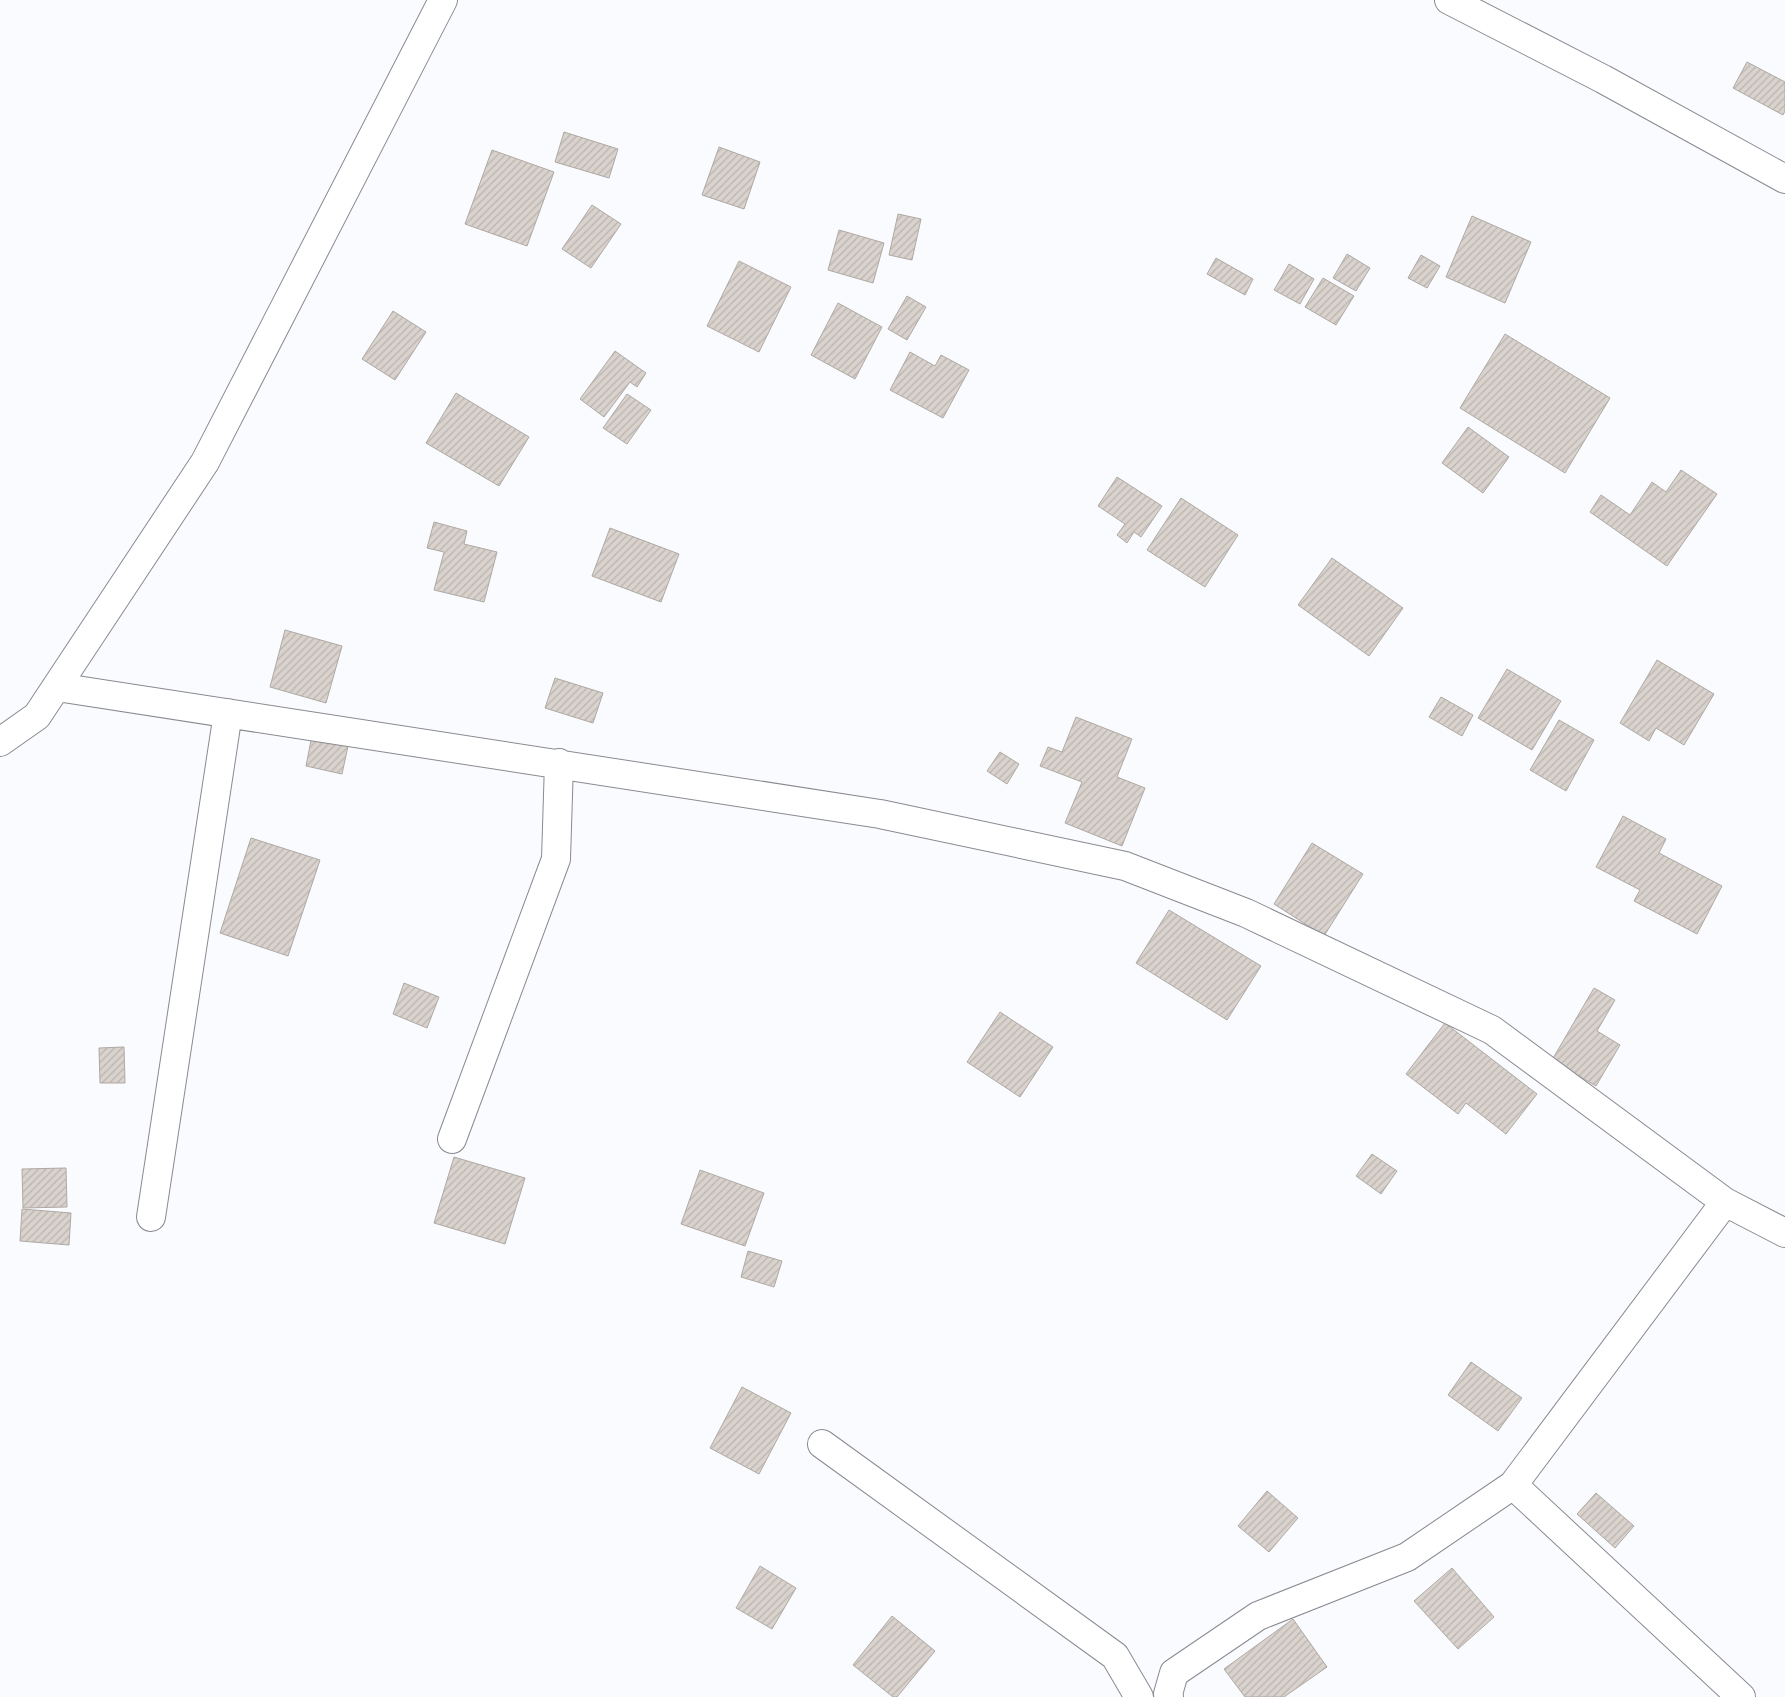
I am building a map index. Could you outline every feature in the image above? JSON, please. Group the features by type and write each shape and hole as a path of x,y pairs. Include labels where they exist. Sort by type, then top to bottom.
{"street":[{"path":"0,742 38,716 205,462 443,0"},
{"path":"1449,0 1603,79 1785,179"},
{"path":"57,687 880,814 1125,866 1246,913 1492,1030 1725,1202 1785,1233"},
{"path":"151,1217 228,713"},
{"path":"452,1139 556,859 559,763"},
{"path":"1166,1696 1174,1673 1258,1616 1408,1557 1513,1485 1725,1202"},
{"path":"822,1444 1116,1656 1139,1697"},
{"path":"1513,1485 1741,1697"}],"building":[{"path":"1747,62 1785,82 1785,111 1783,115 1733,88"},
{"path":"564,132 618,149 609,178 555,162"},
{"path":"719,147 760,162 744,209 702,195"},
{"path":"492,150 554,172 527,246 465,224"},
{"path":"592,205 621,224 591,268 562,249"},
{"path":"898,214 921,219 912,260 889,255"},
{"path":"1472,216 1531,242 1505,303 1446,277"},
{"path":"839,230 884,243 873,283 828,270"},
{"path":"1347,254 1370,268 1356,291 1333,278"},
{"path":"1421,255 1440,266 1427,288 1408,278"},
{"path":"1216,258 1253,279 1245,295 1207,274"},
{"path":"739,261 791,287 759,352 707,326"},
{"path":"1289,264 1314,279 1300,304 1274,290"},
{"path":"1323,278 1354,296 1336,325 1305,307"},
{"path":"907,296 926,307 907,340 888,329"},
{"path":"838,303 882,327 855,379 811,355"},
{"path":"393,311 426,332 395,380 362,359"},
{"path":"1505,334 1610,398 1565,473 1460,408"},
{"path":"615,351 646,373 637,387 630,382 604,417 580,399"},
{"path":"910,352 935,366 941,355 969,370 943,418 890,390"},
{"path":"456,393 529,437 499,486 426,443"},
{"path":"627,394 651,410 627,444 603,428"},
{"path":"1468,427 1509,457 1483,493 1442,463"},
{"path":"1681,470 1717,494 1667,566 1590,512 1601,495 1630,515 1652,482 1666,492"},
{"path":"1117,477 1162,506 1141,537 1134,532 1127,543 1117,535 1125,524 1098,506"},
{"path":"1181,498 1238,535 1205,587 1147,550"},
{"path":"434,522 467,531 464,544 497,552 484,602 434,590 444,552 427,548"},
{"path":"610,528 679,554 661,602 592,576"},
{"path":"1332,558 1403,608 1369,656 1298,605"},
{"path":"285,630 342,646 326,703 270,687"},
{"path":"1657,660 1714,694 1684,745 1656,728 1649,741 1620,723"},
{"path":"1507,669 1561,701 1532,750 1478,718"},
{"path":"555,678 603,693 593,723 545,708"},
{"path":"1441,697 1473,715 1462,736 1429,717"},
{"path":"1076,717 1132,739 1117,777 1145,788 1122,846 1065,823 1082,782 1040,766 1048,747 1062,752"},
{"path":"1559,720 1594,740 1566,791 1530,770"},
{"path":"313,730 350,737 342,774 306,766"},
{"path":"1000,752 1019,764 1007,784 987,771"},
{"path":"1623,816 1666,839 1659,853 1722,886 1697,934 1634,901 1640,890 1596,867"},
{"path":"251,838 320,860 288,956 220,933"},
{"path":"1312,843 1363,874 1324,936 1274,904"},
{"path":"1169,910 1261,966 1227,1020 1136,963"},
{"path":"404,983 439,997 427,1028 393,1014"},
{"path":"1594,988 1615,1000 1597,1031 1620,1045 1596,1086 1552,1060"},
{"path":"1000,1012 1053,1047 1020,1097 967,1062"},
{"path":"1445,1023 1537,1094 1506,1134 1466,1103 1458,1114 1406,1074"},
{"path":"124,1047 125,1083 100,1083 99,1048"},
{"path":"1372,1154 1397,1171 1381,1194 1356,1176"},
{"path":"454,1157 525,1178 505,1244 434,1223"},
{"path":"66,1168 67,1207 23,1208 22,1169"},
{"path":"700,1170 764,1193 745,1246 681,1224"},
{"path":"22,1209 71,1213 69,1245 20,1241"},
{"path":"748,1251 782,1261 774,1287 741,1277"},
{"path":"1471,1362 1522,1398 1498,1431 1448,1395"},
{"path":"742,1387 791,1413 759,1474 710,1448"},
{"path":"1267,1491 1298,1518 1269,1552 1238,1526"},
{"path":"1596,1493 1634,1526 1615,1548 1577,1514"},
{"path":"760,1566 796,1588 772,1629 736,1608"},
{"path":"1452,1568 1494,1617 1458,1649 1414,1601"},
{"path":"892,1616 935,1651 897,1697 893,1697 853,1665"},
{"path":"1293,1619 1327,1667 1284,1697 1245,1697 1224,1669"}]}
